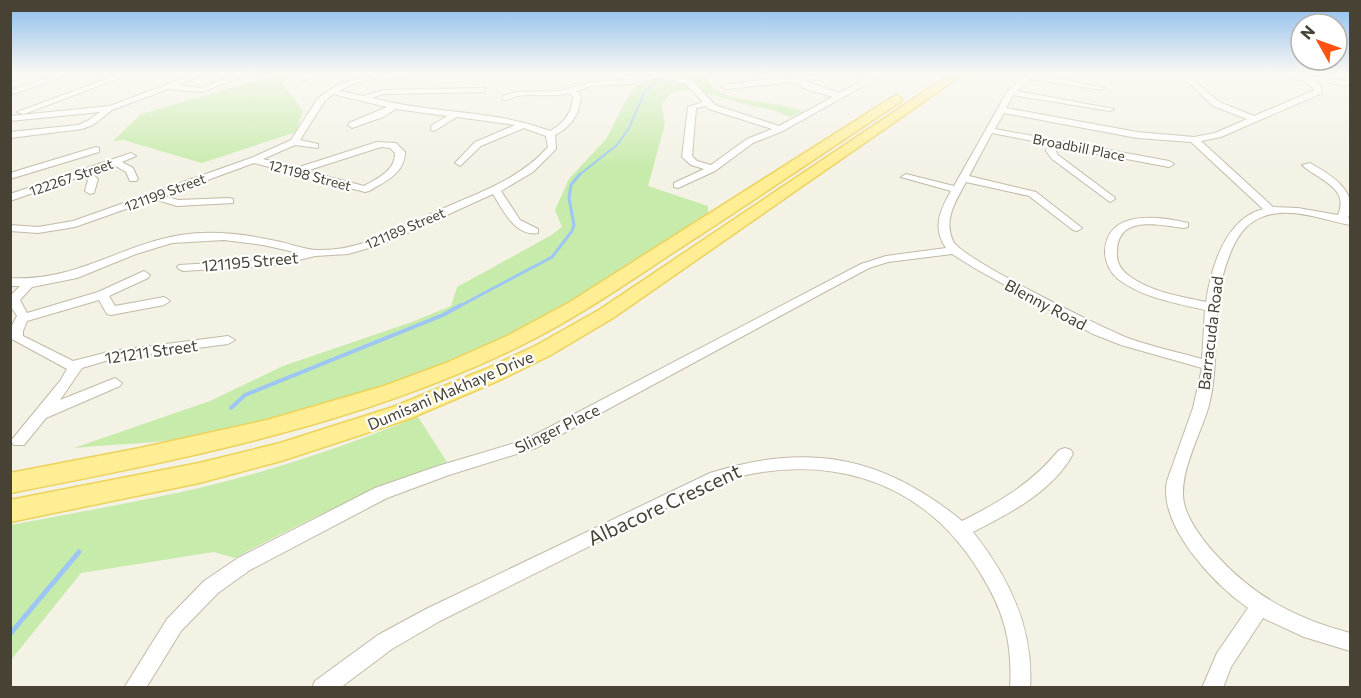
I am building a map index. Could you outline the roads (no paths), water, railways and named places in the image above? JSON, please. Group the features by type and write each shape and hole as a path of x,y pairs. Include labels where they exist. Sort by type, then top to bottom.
{"main road":[{"name":"Dumisani Makhaye Drive","path":"10,483 153,457 269,430 371,399 485,354 543,326 586,301 887,106"},
{"name":"Dumisani Makhaye Drive","path":"10,511 199,473 281,452 401,413 494,374 542,351 606,314 911,106"}],"street":[{"path":"10,117 41,106"},
{"path":"10,117 118,106"},
{"path":"315,146 294,142 321,106"},
{"path":"389,106 525,124 550,134 565,125 574,112 575,106"},
{"path":"697,106 692,107 687,158 712,169"},
{"path":"712,106 780,129"},
{"path":"678,185 712,169 744,145 780,129 823,106"},
{"path":"954,250 944,232 942,218 1003,106"},
{"path":"1090,106 1110,109"},
{"path":"1220,106 1253,119"},
{"path":"1000,110 1137,135 1194,140 1218,135 1285,106"},
{"path":"352,125 380,115 394,107"},
{"path":"10,135 79,127 90,123 111,108"},
{"path":"434,128 457,113"},
{"path":"460,163 478,144 525,124"},
{"name":"Broadbill Place","path":"990,130 1169,164"},
{"name":"121189 Street","path":"10,282 29,283 76,274 155,244 189,237 243,238 317,253 357,249 495,189 543,160 553,147 550,134"},
{"path":"1194,140 1269,209 1305,212 1346,221 1345,197 1334,185 1307,165"},
{"name":"121199 Street","path":"10,228 38,230 64,226 254,160 294,142"},
{"path":"1053,142 1051,151 1055,157 1110,199"},
{"name":"121198 Street","path":"254,160 365,189 386,177 400,161 400,152 395,146 377,144 297,171"},
{"path":"10,176 96,150"},
{"name":"122267 Street","path":"10,198 131,156"},
{"path":"115,162 130,170 133,179"},
{"path":"84,173 93,178 90,191"},
{"path":"906,177 956,189"},
{"path":"963,178 1032,194 1077,228"},
{"path":"495,189 516,222 534,231"},
{"path":"155,196 177,203 230,201"},
{"name":"Barracuda Road","path":"1269,209 1247,220 1236,232 1218,269 1210,307 1209,365 1198,416 1176,479 1174,491 1177,512 1190,537 1206,556 1260,606 1306,628 1350,642"},
{"path":"1184,225 1143,220 1130,222 1117,230 1111,247 1112,263 1123,277 1146,290 1210,307"},
{"name":"Blenny Road","path":"954,250 1032,297 1098,331 1126,342 1209,365"},
{"name":"Slinger Place","path":"134,687 174,625 193,604 228,575 266,552 381,493 444,470 530,444 864,266 886,260 954,250"},
{"name":"121195 Street","path":"183,267 286,261 317,253"},
{"path":"19,441 72,373 74,365 18,340 16,331 23,318 102,295 144,275"},
{"path":"23,318 14,300 29,283"},
{"path":"102,295 112,311 164,301"},
{"name":"121211 Street","path":"74,365 112,355 228,340"},
{"path":"39,415 115,383"},
{"path":"961,530 1025,496 1046,479 1065,454"},
{"name":"Albacore Crescent","path":"322,687 386,642 433,615 710,479 754,464 804,460 856,469 910,492 961,530 1006,601 1017,641 1020,687"},
{"path":"1212,687 1224,660 1260,606"}],"waterway":[{"path":"580,175 617,145 629,128 639,106"},
{"path":"458,307 552,257 572,231 574,225 569,198 571,185 580,175"},
{"path":"231,408 245,395 443,315 461,305"},
{"path":"10,634 79,552"}]}
